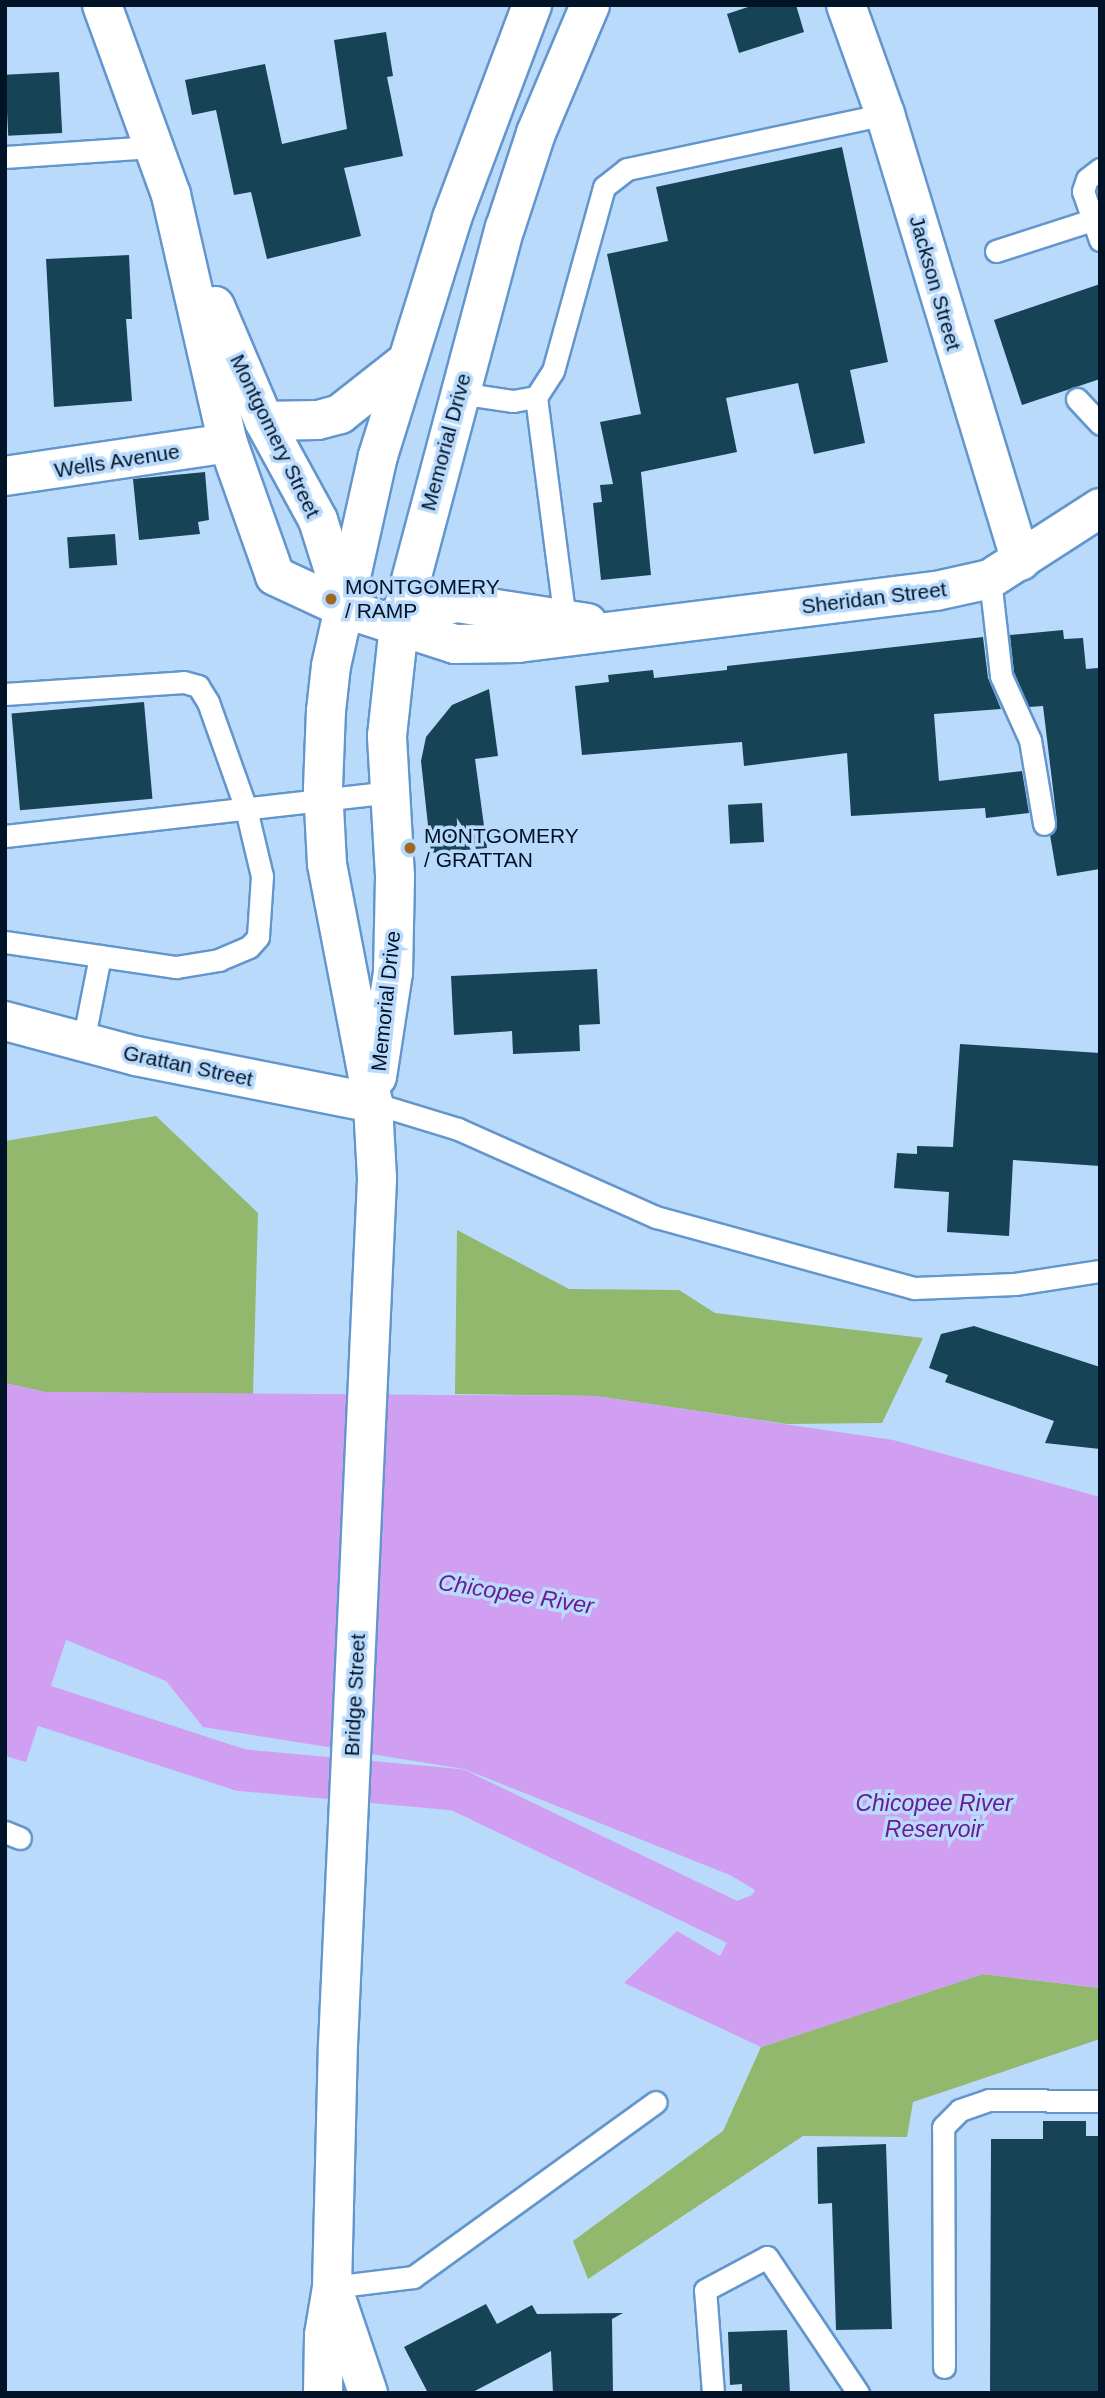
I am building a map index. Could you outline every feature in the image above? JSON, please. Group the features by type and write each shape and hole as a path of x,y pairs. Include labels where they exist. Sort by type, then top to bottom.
{"main road":[{"name":"Montgomery Street","path":"102,5 175,214 264,421 318,520 346,609"},
{"name":"Memorial Drive","path":"373,1103 339,936 324,800 331,666 346,609 378,456 457,206 532,5"},
{"name":"Memorial Drive","path":"373,1103 393,973 396,876 387,736 399,625 459,393 533,145 590,5"},
{"name":"Jackson Street","path":"846,5 885,114 1006,570"},
{"name":"Montgomery Street","path":"175,214 228,443 243,495 275,576 346,609"},
{"path":"264,421 300,422 340,414 407,361"},
{"name":"Wells Avenue","path":"5,476 228,443"},
{"name":"Sheridan Street","path":"399,625 455,644 484,646 566,629 628,630 936,592 1006,570 1100,508"},
{"path":"346,609 399,625"},
{"path":"339,936 394,933"},
{"name":"Grattan Street","path":"5,1021 83,1042 373,1103"},
{"name":"Bridge Street","path":"323,2393 324,2335 332,2287 338,2045 372,1352 377,1178 373,1103"},
{"name":"Bridge Street","path":"332,2287 368,2393"},
{"path":"297,2393 324,2335"}],"lane":[{"path":"566,629 536,397 553,371 604,187 627,169 885,114"},
{"path":"5,157 153,147"},
{"path":"996,251 1096,230 1083,191 1087,179 1100,169"},
{"path":"459,393 513,401 536,397"},
{"path":"1076,399 1100,424"},
{"path":"1006,570 1001,676 1031,740 1044,824"},
{"path":"5,694 184,682 198,686 246,809 262,876 262,919 258,937 249,947 219,960 176,967 5,942"},
{"path":"5,836 389,792"},
{"path":"83,1042 100,956"},
{"path":"373,1103 458,1129 656,1217 914,1288 1015,1284 1100,1271"},
{"path":"944,2367 943,2127 960,2110 989,2100 1100,2101"},
{"path":"332,2287 413,2277 656,2102"},
{"path":"713,2393 705,2290 767,2257 858,2393"}],"green space":[{"path":"156,1116 258,1213 253,1394 45,1392 5,1383 5,1141"},
{"path":"457,1230 569,1289 679,1290 715,1313 923,1338 882,1423 787,1424 595,1396 455,1394"},
{"path":"983,1974 1100,1988 1100,2039 913,2102 907,2137 803,2136 588,2279 573,2241 723,2131 761,2047"}],"water":[{"path":"5,1383 45,1392 595,1396 893,1440 1100,1497 1100,1988 983,1974 761,2047 624,1983 677,1931 720,1956 755,1890 730,1875 464,1769 203,1727 166,1681 66,1640 26,1762 5,1756"}],"building":[{"path":"754,5 796,5 804,32 739,53 727,14"},
{"path":"386,32 393,76 387,77 403,156 344,168 361,236 267,259 251,192 234,195 216,110 192,115 185,80 265,64 282,144 347,129 334,40"},
{"path":"59,72 62,133 8,136 5,75"},
{"path":"842,147 888,362 850,370 865,443 814,454 798,383 726,398 737,452 641,472 651,575 601,580 593,503 602,502 600,485 613,484 600,422 641,414 607,254 668,241 656,187"},
{"path":"129,255 132,319 126,319 132,401 54,407 46,259"},
{"path":"1100,284 1100,379 1022,405 994,320"},
{"path":"205,472 209,520 198,522 200,534 139,540 133,479"},
{"path":"115,534 117,565 69,568 67,537"},
{"path":"1063,630 1064,639 1083,638 1086,669 1098,668 1100,869 1057,876 1050,835 1057,822 1043,706 1029,707 1014,672 1010,635"},
{"path":"983,637 988,678 1001,709 934,714 939,781 1022,771 1029,813 986,818 985,808 851,816 847,753 744,766 742,742 582,755 575,686 609,682 608,675 653,670 654,678 727,670 727,666"},
{"path":"489,689 498,756 475,759 487,848 431,853 421,761 426,737 452,705"},
{"path":"144,702 152,799 20,810 12,714"},
{"path":"762,803 764,842 730,844 728,805"},
{"path":"597,969 600,1024 579,1025 580,1051 513,1054 512,1031 454,1035 451,976"},
{"path":"960,1044 1100,1053 1100,1166 1013,1160 1009,1236 947,1232 949,1192 894,1188 897,1153 917,1154 917,1146 953,1147"},
{"path":"974,1326 1100,1367 1100,1449 1045,1443 1054,1421 945,1382 948,1375 929,1368 941,1334"},
{"path":"1043,2121 1086,2121 1086,2136 1100,2136 1100,2393 990,2393 991,2139 1043,2139"},
{"path":"886,2144 892,2329 836,2330 832,2203 818,2204 817,2147"},
{"path":"486,2304 497,2324 532,2305 537,2314 623,2313 612,2319 613,2393 553,2393 551,2351 471,2393 428,2393 404,2347"},
{"path":"787,2330 790,2393 742,2393 742,2384 730,2385 728,2332"}],"waterway":[{"path":"5,1693 240,1770 458,1790 736,1924 789,1903"}],"place":[{"name":"MONTGOMERY / RAMP","path":"331,599"},
{"name":"MONTGOMERY / GRATTAN","path":"410,848"}],"water label":[{"name":"Chicopee River","path":"516,1594"},
{"name":"Chicopee River Reservoir","path":"934,1816"}]}
